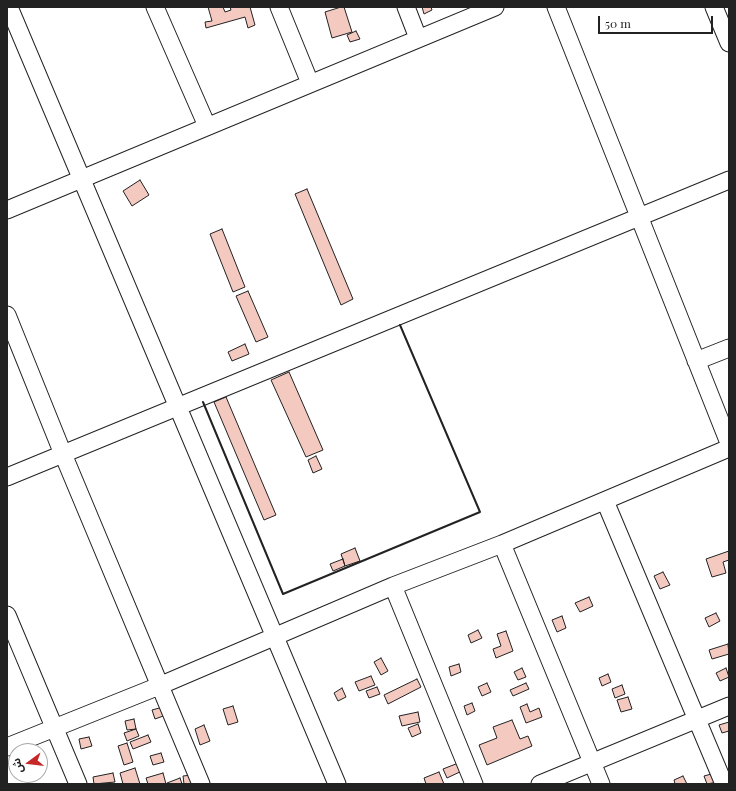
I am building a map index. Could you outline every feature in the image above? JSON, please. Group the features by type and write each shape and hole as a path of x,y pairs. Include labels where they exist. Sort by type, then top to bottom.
{"street":[{"path":"9,7 337,784"},
{"path":"155,7 207,126"},
{"path":"279,7 310,82"},
{"path":"406,7 418,38"},
{"path":"7,210 310,82 495,7"},
{"path":"556,7 638,217 729,443"},
{"path":"714,7 729,43"},
{"path":"7,477 729,180"},
{"path":"7,314 63,454 201,784"},
{"path":"696,361 729,348"},
{"path":"7,747 159,686 393,586 502,544 729,448"},
{"path":"605,501 724,784"},
{"path":"502,544 601,784"},
{"path":"393,586 474,784"},
{"path":"7,615 78,784"},
{"path":"540,784 729,706"}],"building":[{"path":"208,7 223,7 225,12 231,10 230,7 250,7 255,25 248,28 245,17 206,28 205,22 212,21"},
{"path":"344,7 352,32 332,38 325,12"},
{"path":"422,7 431,7 432,10 424,14"},
{"path":"356,31 360,39 350,42 347,35"},
{"path":"140,180 149,195 132,206 123,191"},
{"path":"307,189 353,299 341,305 295,194"},
{"path":"222,229 245,287 233,292 210,234"},
{"path":"248,291 268,337 256,342 236,296"},
{"path":"245,344 249,354 232,361 228,352"},
{"path":"289,372 323,450 306,457 271,380"},
{"path":"226,397 276,515 264,520 214,402"},
{"path":"316,456 322,469 313,473 308,460"},
{"path":"355,548 360,561 345,566 341,554"},
{"path":"729,551 729,560 723,562 726,573 712,577 706,559"},
{"path":"343,559 345,566 333,571 330,564"},
{"path":"663,572 670,585 660,589 654,576"},
{"path":"589,597 593,606 580,612 575,603"},
{"path":"716,613 720,621 709,627 705,618"},
{"path":"562,616 566,628 557,632 552,620"},
{"path":"478,630 482,638 471,643 468,635"},
{"path":"506,631 513,651 496,658 493,649 501,646 497,634"},
{"path":"728,644 729,654 712,659 709,650"},
{"path":"381,658 388,671 381,675 374,662"},
{"path":"459,664 461,672 451,676 449,667"},
{"path":"522,668 526,677 518,680 514,672"},
{"path":"726,668 729,677 720,681 716,673"},
{"path":"608,674 611,682 602,686 599,678"},
{"path":"371,676 375,685 359,691 355,682"},
{"path":"417,679 421,687 388,704 384,695"},
{"path":"487,683 491,692 482,696 478,687"},
{"path":"526,683 529,689 513,696 510,690"},
{"path":"622,685 625,694 615,698 612,689"},
{"path":"377,687 380,694 369,698 366,691"},
{"path":"342,688 346,697 338,701 334,693"},
{"path":"628,697 632,709 621,712 617,700"},
{"path":"472,703 475,711 467,715 464,706"},
{"path":"527,704 530,712 539,708 542,717 526,723 520,707"},
{"path":"233,706 238,722 228,725 223,709"},
{"path":"163,707 166,715 155,719 152,710"},
{"path":"418,712 420,722 402,726 399,716"},
{"path":"134,719 136,729 127,730 125,721"},
{"path":"512,720 520,739 528,736 532,746 487,765 479,745 497,738 493,727"},
{"path":"729,722 729,731 722,733 719,725"},
{"path":"418,724 421,733 412,737 408,728"},
{"path":"204,725 210,741 200,745 195,729"},
{"path":"136,729 139,736 127,741 124,733"},
{"path":"148,735 151,742 133,749 130,742"},
{"path":"89,737 92,746 81,749 79,739"},
{"path":"127,743 133,762 124,765 118,746"},
{"path":"161,753 164,762 153,765 150,756"},
{"path":"461,762 464,770 447,778 443,769"},
{"path":"135,768 140,784 123,784 120,773"},
{"path":"439,772 444,784 426,784 424,778"},
{"path":"113,773 115,782 94,784 93,777"},
{"path":"163,773 166,784 148,784 146,778"},
{"path":"715,773 718,782 707,784 704,776"},
{"path":"192,775 193,784 184,784 183,776"},
{"path":"683,776 687,784 675,784 674,780"},
{"path":"180,778 182,784 167,783"}],"wall":[{"path":"203,402 283,594 480,512 400,325"}]}
